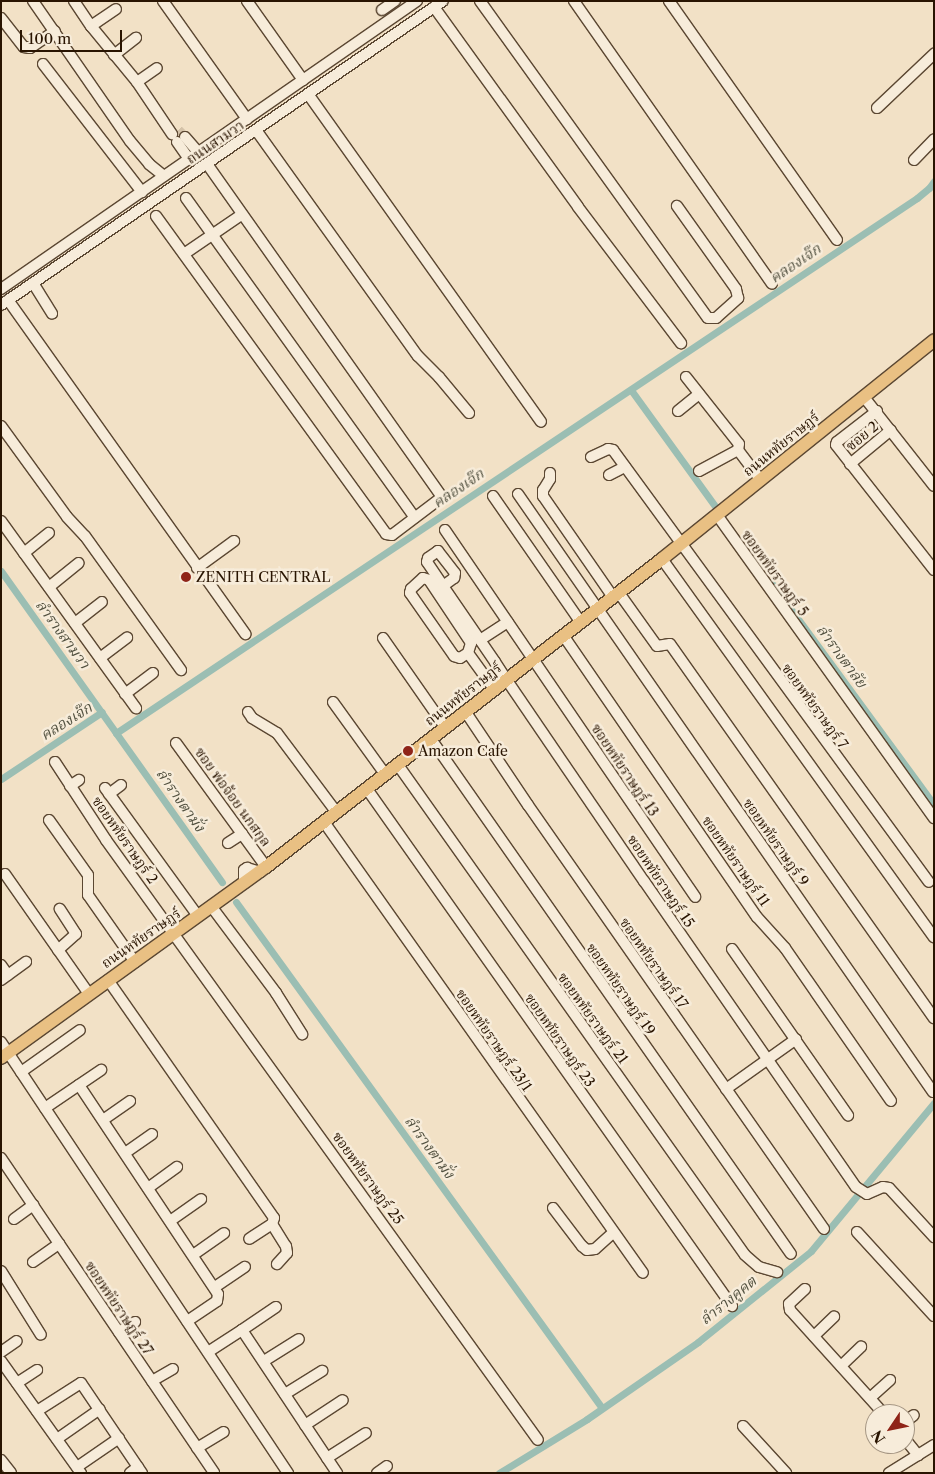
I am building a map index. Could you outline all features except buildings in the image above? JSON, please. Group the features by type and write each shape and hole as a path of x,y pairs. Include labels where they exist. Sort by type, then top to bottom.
{"main road":[{"name":"ถนนหทัยราษฎร์","path":"4,1051 135,962 263,870 563,634 681,544 934,340"}],"street":[{"path":"33,1 130,141 149,164 164,176"},
{"path":"74,1 91,26 137,82 167,124 180,138 199,153"},
{"path":"163,1 247,119"},
{"path":"247,1 303,80"},
{"path":"382,10 394,1"},
{"name":"ถนนสามวา","path":"2,287 417,1"},
{"name":"ถนนสามวา","path":"5,302 443,1"},
{"path":"480,1 708,318 716,318 738,298 736,289 677,206"},
{"path":"574,1 772,284"},
{"path":"669,1 837,240"},
{"path":"434,7 578,207 680,343"},
{"path":"91,26 116,8"},
{"path":"1,18 24,47 30,48 55,32"},
{"path":"114,55 136,38"},
{"path":"877,108 934,54"},
{"path":"43,64 142,192"},
{"path":"137,82 157,68"},
{"path":"308,94 541,422"},
{"path":"278,98 286,109"},
{"path":"256,130 418,356 469,413"},
{"path":"180,138 189,159"},
{"path":"914,160 934,139"},
{"path":"156,216 386,534 392,535 442,497 442,494 241,215 207,164"},
{"path":"186,198 415,518"},
{"path":"184,254 241,215"},
{"path":"33,283 52,313"},
{"path":"5,302 245,634"},
{"path":"686,377 739,444 738,450 761,480"},
{"path":"678,410 699,394"},
{"path":"864,397 930,473 934,486"},
{"path":"876,411 837,442 838,449 934,570"},
{"path":"1,426 67,517 85,536 181,670"},
{"name":"ซอย 2","path":"850,464 891,430"},
{"name":"ซอยหทัยราษฎร์ 7","path":"591,457 610,449 625,467 929,882"},
{"path":"699,471 738,450"},
{"path":"609,475 625,467"},
{"path":"550,473 550,479 543,490 543,496 616,595 657,646 670,644 934,1018"},
{"name":"ซอยหทัยราษฎร์ 9","path":"518,494 933,1092"},
{"path":"493,496 580,621"},
{"name":"ซอยหทัยราษฎร์ 5","path":"717,515 934,818"},
{"path":"1,521 136,708"},
{"name":"ซอยหทัยราษฎร์ 13","path":"445,530 695,897"},
{"path":"24,553 49,533"},
{"path":"197,568 234,541"},
{"path":"662,559 934,937"},
{"path":"48,587 79,563"},
{"path":"424,578 429,580 466,634 471,643 468,653 460,658 454,656 410,593 411,589 424,578"},
{"name":"ซอยหทัยราษฎร์ 15","path":"443,586 767,1059 863,1192 883,1187 888,1188 934,1237"},
{"path":"75,623 102,602"},
{"path":"480,640 508,622"},
{"name":"ซอยหทัยราษฎร์ 11","path":"563,634 757,917 785,948 891,1101"},
{"path":"100,658 128,638"},
{"path":"383,638 445,727"},
{"path":"468,653 494,689"},
{"path":"125,694 152,673"},
{"path":"333,702 385,774"},
{"name":"ซอยหทัยราษฎร์ 17","path":"465,711 533,813 824,1229"},
{"path":"248,712 252,718 277,733 337,813"},
{"name":"ซอยหทัยราษฎร์ 19","path":"431,739 791,1254"},
{"name":"ซอย พ่อจ้อย นกสกุล","path":"176,743 242,834 263,870"},
{"name":"ซอยหทัยราษฎร์ 2","path":"54,762 74,783 106,840 174,933"},
{"name":"ซอยหทัยราษฎร์ 21","path":"398,765 745,1255 759,1267 777,1272"},
{"path":"121,785 107,791 198,916"},
{"name":"ซอยหทัยราษฎร์ 23","path":"367,789 732,1306"},
{"path":"49,820 88,875 88,895 135,962"},
{"name":"ซอยหทัยราษฎร์ 23/1","path":"324,822 643,1273"},
{"path":"228,843 242,834"},
{"path":"5,874 88,994"},
{"path":"211,906 276,993 302,1034"},
{"path":"58,950 76,934 60,909"},
{"name":"ซอยหทัยราษฎร์ 25","path":"174,933 538,1440"},
{"path":"732,949 848,1115"},
{"path":"1,964 5,977 26,962"},
{"path":"108,980 274,1218 272,1224 249,1238"},
{"path":"21,1072 80,1030"},
{"path":"726,1090 796,1039"},
{"path":"4,1051 21,1072 288,1473"},
{"path":"45,1108 101,1070"},
{"path":"80,1085 215,1287 219,1296 217,1301 187,1322"},
{"path":"103,1120 130,1101"},
{"path":"125,1153 152,1134"},
{"name":"ซอยหทัยราษฎร์ 27","path":"1,1158 214,1473"},
{"path":"148,1188 177,1168"},
{"path":"170,1221 201,1199"},
{"path":"14,1219 33,1205"},
{"path":"553,1208 587,1250 595,1249 614,1232"},
{"path":"272,1224 286,1246 287,1253 278,1264"},
{"path":"857,1232 934,1316"},
{"path":"193,1255 224,1233"},
{"path":"33,1262 59,1244"},
{"path":"215,1287 246,1267"},
{"path":"1,1270 41,1335"},
{"path":"805,1289 789,1306 875,1404"},
{"path":"208,1352 276,1307"},
{"path":"814,1336 834,1317"},
{"path":"119,1332 135,1322"},
{"path":"242,1330 337,1473"},
{"path":"264,1362 299,1339"},
{"path":"1,1352 17,1341"},
{"path":"841,1366 861,1347"},
{"path":"1,1361 79,1470 119,1438"},
{"path":"152,1381 173,1369"},
{"path":"17,1383 37,1370"},
{"path":"285,1394 322,1370"},
{"path":"870,1398 890,1380"},
{"path":"37,1411 79,1383 82,1384 119,1438 137,1471"},
{"path":"305,1425 343,1400"},
{"path":"57,1439 100,1409"},
{"path":"743,1426 786,1473"},
{"path":"197,1448 224,1432"},
{"path":"327,1458 366,1433"},
{"path":"891,1472 934,1445"},
{"path":"915,1451 918,1455"},
{"path":"1,1460 11,1473"},
{"path":"377,1473 387,1466"}],"waterway":[{"name":"คลองเจ๊ก","path":"1,571 116,733 917,198 934,181"},
{"name":"ลำรางตาลัย","path":"631,390 715,506"},
{"name":"ลำรางตาลัย","path":"771,582 934,805"},
{"name":"คลองเจ๊ก","path":"1,779 102,712"},
{"name":"ลำรางตามั่ง","path":"116,733 222,882"},
{"name":"ลำรางตามั่ง","path":"236,902 602,1408"},
{"name":"ลำรางคูคต","path":"499,1473 587,1419 698,1342 811,1251 934,1103"}],"tunnel":[{"path":"178,130 185,137"}],"place":[{"name":"ZENITH CENTRAL","path":"186,577"},
{"name":"Amazon Cafe","path":"408,751"}],"water label":[{"name":"ลำรางสามวา","path":"63,634"}]}
